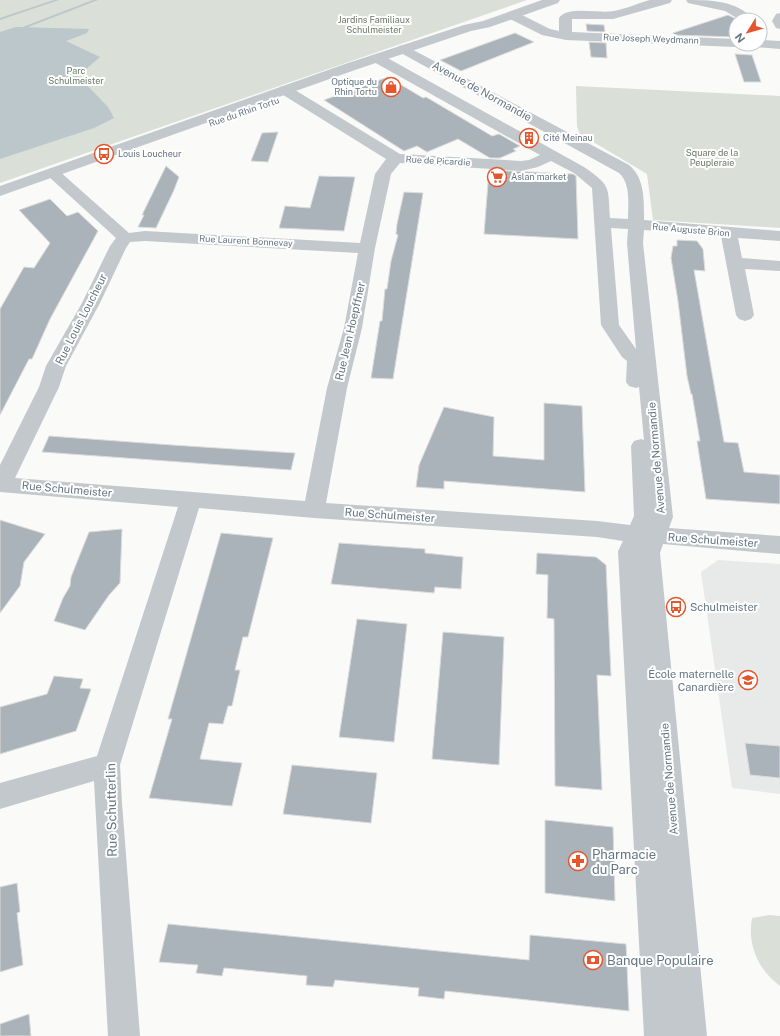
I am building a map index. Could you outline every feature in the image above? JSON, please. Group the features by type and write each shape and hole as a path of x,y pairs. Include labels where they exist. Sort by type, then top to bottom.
{"street":[{"name":"Rue du Rhin Tortu","path":"0,191 56,175 382,61 479,30 486,24 554,0"},
{"name":"Rue Joseph Weydmann","path":"566,36 565,18 571,15 602,16 621,14 666,0"},
{"path":"692,0 737,12"},
{"name":"Rue Joseph Weydmann","path":"512,15 546,32 566,36 728,43"},
{"path":"780,17 778,21 780,25"},
{"path":"768,44 780,44"},
{"name":"Avenue de Normandie","path":"409,52 621,167 630,174 633,181 636,225 635,243 662,517 629,551 660,1036"},
{"name":"Avenue de Normandie","path":"382,61 551,156 579,170 596,182 600,188 610,325 629,353 636,359 646,535 649,553 690,1036"},
{"name":"Rue de Picardie","path":"289,93 396,158 521,166 533,164 551,156"},
{"name":"Rue Jean Hoepffner","path":"314,510 337,388 353,328 367,248 383,174 389,164 396,158"},
{"name":"Rue du Rhin Tortu","path":"0,199 56,175"},
{"path":"56,175 125,238"},
{"name":"Rue Auguste Brion","path":"603,222 780,236"},
{"path":"729,233 745,315"},
{"name":"Rue Laurent Bonnevay","path":"125,238 145,236 367,248"},
{"name":"Rue Louis Loucheur","path":"0,484 46,394 52,376 77,326 91,303 118,246 125,238"},
{"path":"734,264 780,266"},
{"name":"Rue Schulmeister","path":"0,484 314,510 597,529 646,535 780,545"},
{"name":"Rue Schutterlin","path":"124,1036 108,803 108,765 191,499"},
{"path":"0,796 108,765"}],"shaded area":[{"path":"16,27 89,29 87,33 66,41 100,57 78,76 108,107 114,118 94,128 0,159 0,32"},
{"name":"École maternelle Canardière","path":"718,560 780,564 780,794 732,788 701,572"}],"green space":[{"name":"Parc Schulmeister","path":"0,0 527,0 0,183"},
{"name":"Square de la Peupleraie","path":"576,86 780,96 780,228 653,220 647,174 580,134 577,127"},
{"path":"769,915 780,916 780,986 772,980 760,964 753,947 751,937 752,918"}],"building":[{"path":"728,15 728,37 674,35 673,33"},
{"path":"586,24 604,25 605,32 587,31"},
{"path":"515,33 534,42 461,71 440,60"},
{"path":"589,42 606,43 607,58 591,57"},
{"path":"735,54 752,55 761,82 744,82"},
{"path":"388,77 423,98 426,97 492,136 499,134 520,146 513,149 516,151 500,158 490,158 458,139 427,152 417,146 404,151 324,100"},
{"path":"278,132 268,162 251,161 262,133"},
{"path":"166,166 179,177 174,190 156,228 138,227 144,215 142,215"},
{"path":"489,170 573,174 576,176 578,239 484,234"},
{"path":"319,176 355,177 344,231 279,228 285,206 310,208"},
{"path":"404,192 423,193 393,379 371,378 380,321 382,321 385,289 387,289 391,261 398,235 396,234 397,224"},
{"path":"50,199 67,216 78,212 98,231 50,319 32,359 29,359 0,415 0,309 24,267 34,268 50,243 19,210"},
{"path":"677,240 697,241 703,249 705,271 694,270 724,442 738,443 744,472 780,475 780,504 706,499 697,441 700,441 692,394 687,376 671,258 673,246 677,246"},
{"path":"544,403 582,406 585,492 444,481 444,489 416,487 419,465 444,407 494,417 493,456 544,460"},
{"path":"49,436 295,453 291,470 42,452"},
{"path":"0,520 45,534 24,562 20,586 0,613"},
{"path":"122,529 120,583 109,595 85,630 54,621 63,598 70,586 71,577 89,532"},
{"path":"221,533 273,538 248,637 243,637 235,670 240,670 232,706 228,706 223,724 209,723 200,759 242,763 232,806 149,798 172,719 168,719"},
{"path":"339,543 425,549 425,553 463,557 461,589 435,587 434,593 331,584"},
{"path":"537,553 596,557 606,565 611,676 597,675 602,790 555,786 554,619 547,618 548,575 536,574"},
{"path":"357,619 407,624 394,742 339,737"},
{"path":"443,632 504,637 499,765 432,759"},
{"path":"54,676 83,679 80,688 91,689 76,731 0,754 0,707 47,694"},
{"path":"745,743 780,746 780,778 750,775"},
{"path":"292,765 377,773 371,823 283,814"},
{"path":"545,820 613,827 615,901 545,893"},
{"path":"17,883 20,912 17,913 23,965 0,972 0,887"},
{"path":"168,924 529,960 530,935 626,944 629,1011 445,991 444,999 418,996 419,988 335,980 333,987 306,985 307,976 224,968 222,976 196,973 198,965 159,962"},
{"path":"29,1014 31,1036 0,1036 0,1024"}],"waterway":[{"path":"0,19 57,0"},
{"path":"17,30 96,0"}],"place":[{"name":"Optique du Rhin Tortu","path":"391,87"},
{"name":"Cité Meinau","path":"529,138"},
{"name":"Louis Loucheur","path":"104,154"},
{"name":"Aslan market","path":"497,177"},
{"name":"Schulmeister","path":"676,607"},
{"name":"École maternelle Canardière","path":"748,680"},
{"name":"Pharmacie du Parc","path":"578,861"},
{"name":"Banque Populaire","path":"593,960"}],"park label":[{"name":"Jardins Familiaux Schulmeister","path":"374,26"}]}
